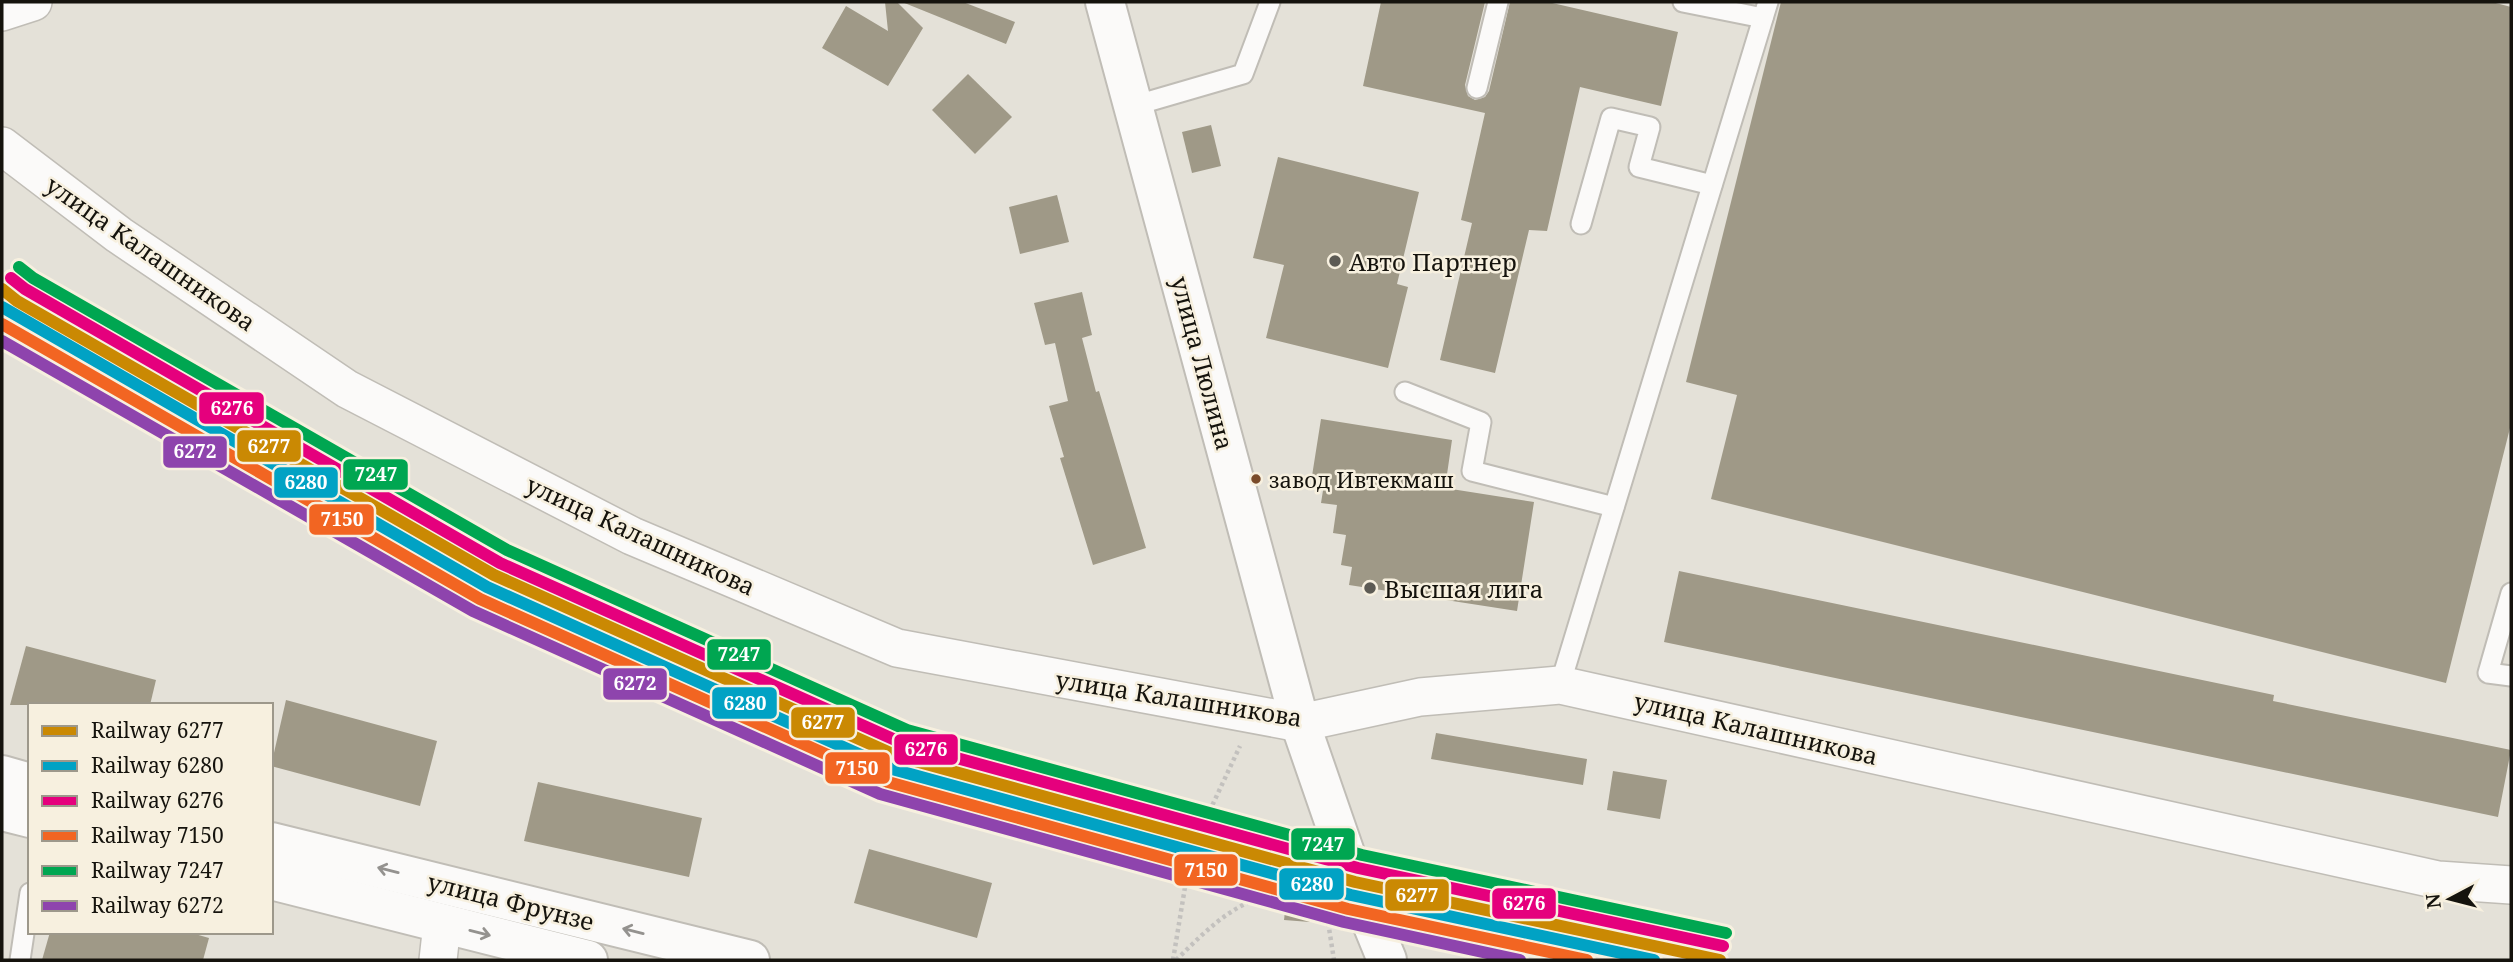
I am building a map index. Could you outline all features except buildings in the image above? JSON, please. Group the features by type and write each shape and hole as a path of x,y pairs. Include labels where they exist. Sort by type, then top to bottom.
{"main road":[{"name":"улица Люлина","path":"1105,2 1300,723 1354,882 1361,960"},
{"path":"2,775 28,782"},
{"path":"2,811 28,818"},
{"name":"улица Фрунзе","path":"273,842 450,885 697,954 750,960"},
{"name":"улица Фрунзе","path":"273,881 440,942 588,960"},
{"path":"440,942 450,885"}],"street":[{"path":"2,12 33,2"},
{"name":"улица Калашникова","path":"2,146 119,235 347,389 632,536 897,648 1300,723 1420,697 1560,685 2438,880 2511,885"}],"lane":[{"path":"1133,106 1242,74 1270,2"},
{"path":"1477,88 1498,2"},
{"path":"1560,685 1765,10 1683,2"},
{"path":"1581,224 1611,118 1650,127 1639,167 1712,185"},
{"path":"1405,392 1481,422 1472,471 1614,507"},
{"path":"2511,593 2488,673 2511,676"},
{"path":"20,960 28,906"}],"path":[{"path":"1174,960 1187,875 1197,838 1242,742"},
{"path":"1174,960 1233,909 1280,892 1322,889 1361,960"}],"rail line":[{"name":"7247","path":"19,267 33,278 507,550 907,730 1362,855 1726,933"},
{"name":"6276","path":"11,278 25,289 500,563 902,743 1358,868 1723,946"},
{"name":"6277","path":"2,289 17,301 494,575 897,756 1355,882 1720,960"},
{"name":"6280","path":"2,307 487,587 892,769 1351,895 1654,960"},
{"name":"7150","path":"2,324 480,599 888,782 1348,909 1587,960"},
{"name":"6272","path":"2,341 473,611 880,794 1344,922 1520,960"}],"place":[{"name":"Авто Партнер","path":"1335,261"},
{"name":"завод Ивтекмаш","path":"1256,479"},
{"name":"Высшая лига","path":"1370,588"}]}
